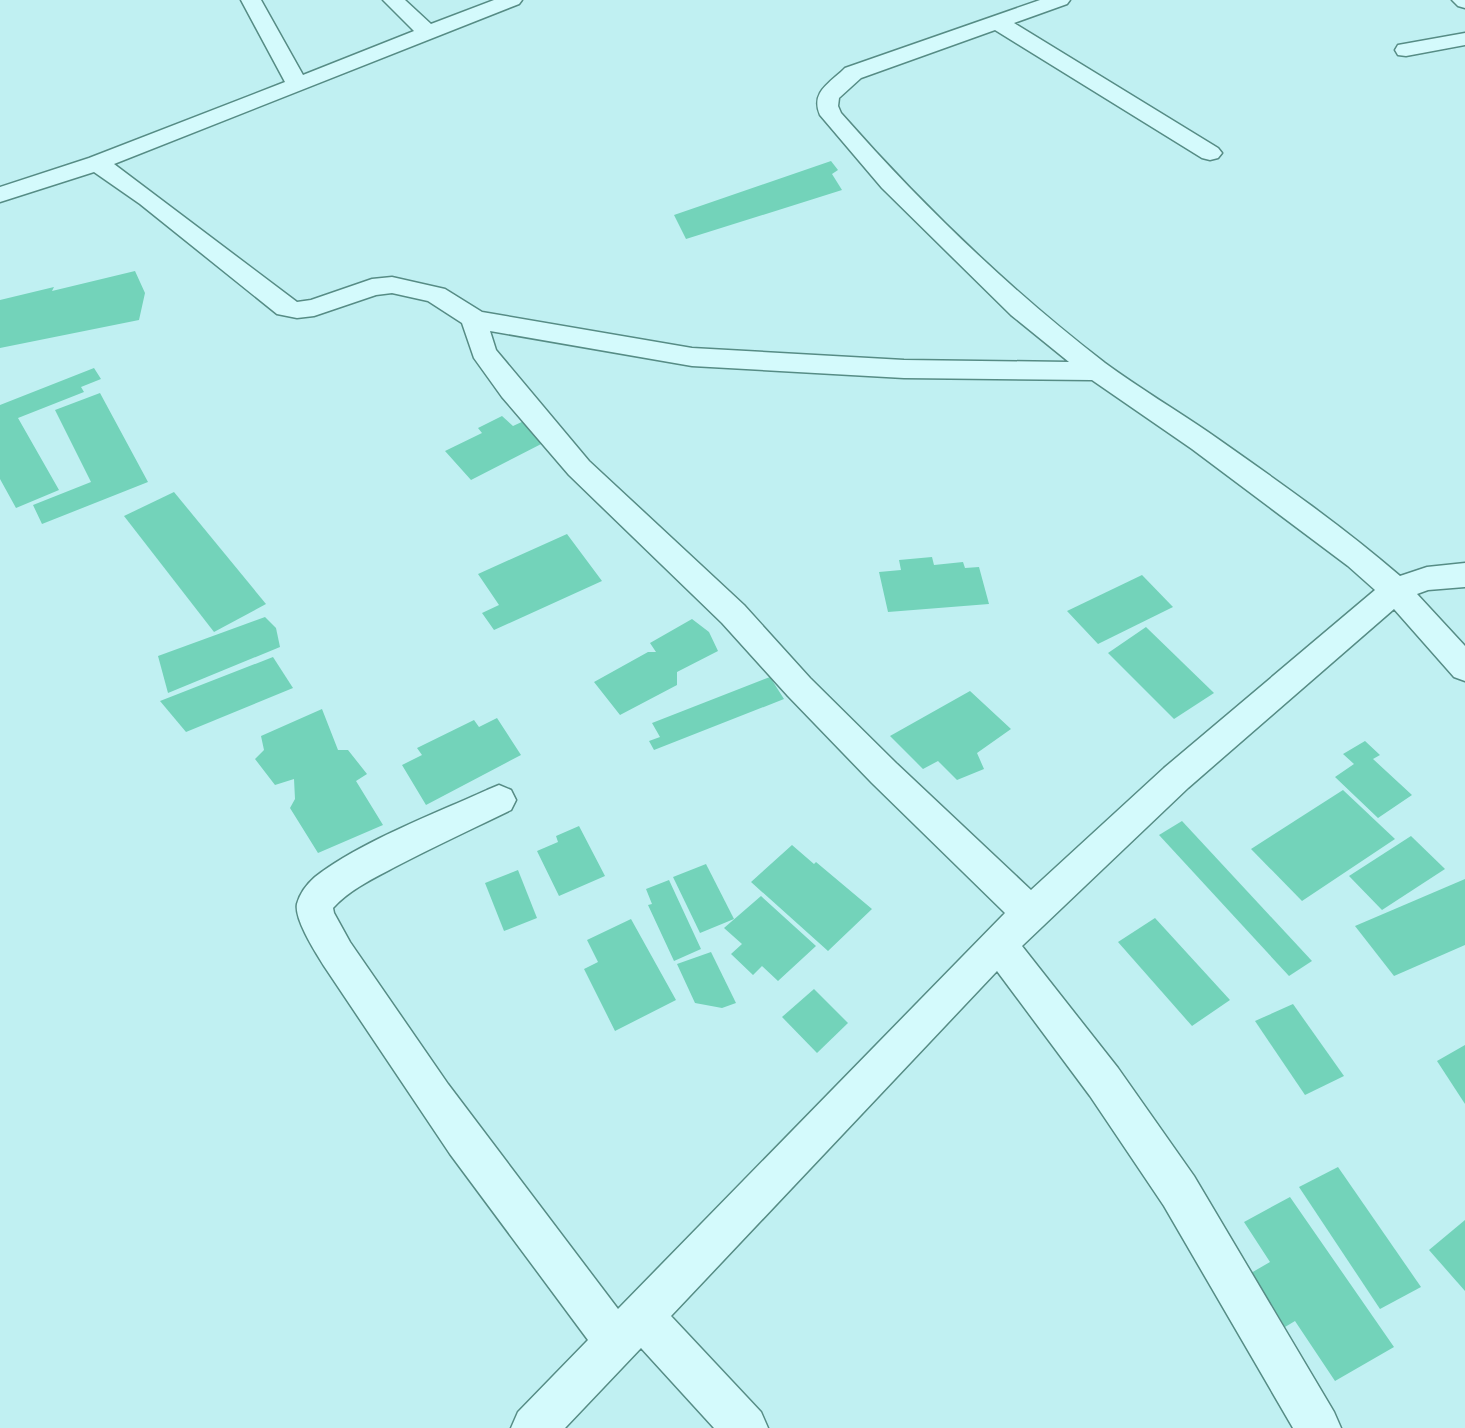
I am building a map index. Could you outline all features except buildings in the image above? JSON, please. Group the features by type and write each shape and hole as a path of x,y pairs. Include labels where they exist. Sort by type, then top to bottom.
{"street":[{"path":"251,0 297,84"},
{"path":"393,0 427,32"},
{"path":"0,195 98,163 512,0"},
{"path":"1060,0 853,74 828,96 827,106 831,115 890,183 1020,309 1098,370 1330,535 1395,590 1465,668"},
{"path":"997,22 1210,153"},
{"path":"1407,50 1465,39"},
{"path":"98,163 148,199 285,308 297,310 314,308 372,287 392,285 436,295 474,319 587,341 692,357 904,369 1098,370"},
{"path":"474,319 483,352 512,390 579,468 732,614 766,648 799,687 884,773 1031,914"},
{"path":"534,1428 998,944 1176,778 1395,590 1427,579 1465,575"},
{"path":"499,801 355,870 322,893 315,909 318,918 339,955 419,1079 630,1330 745,1428"},
{"path":"998,944 1104,1082 1179,1191 1318,1428"}]}
